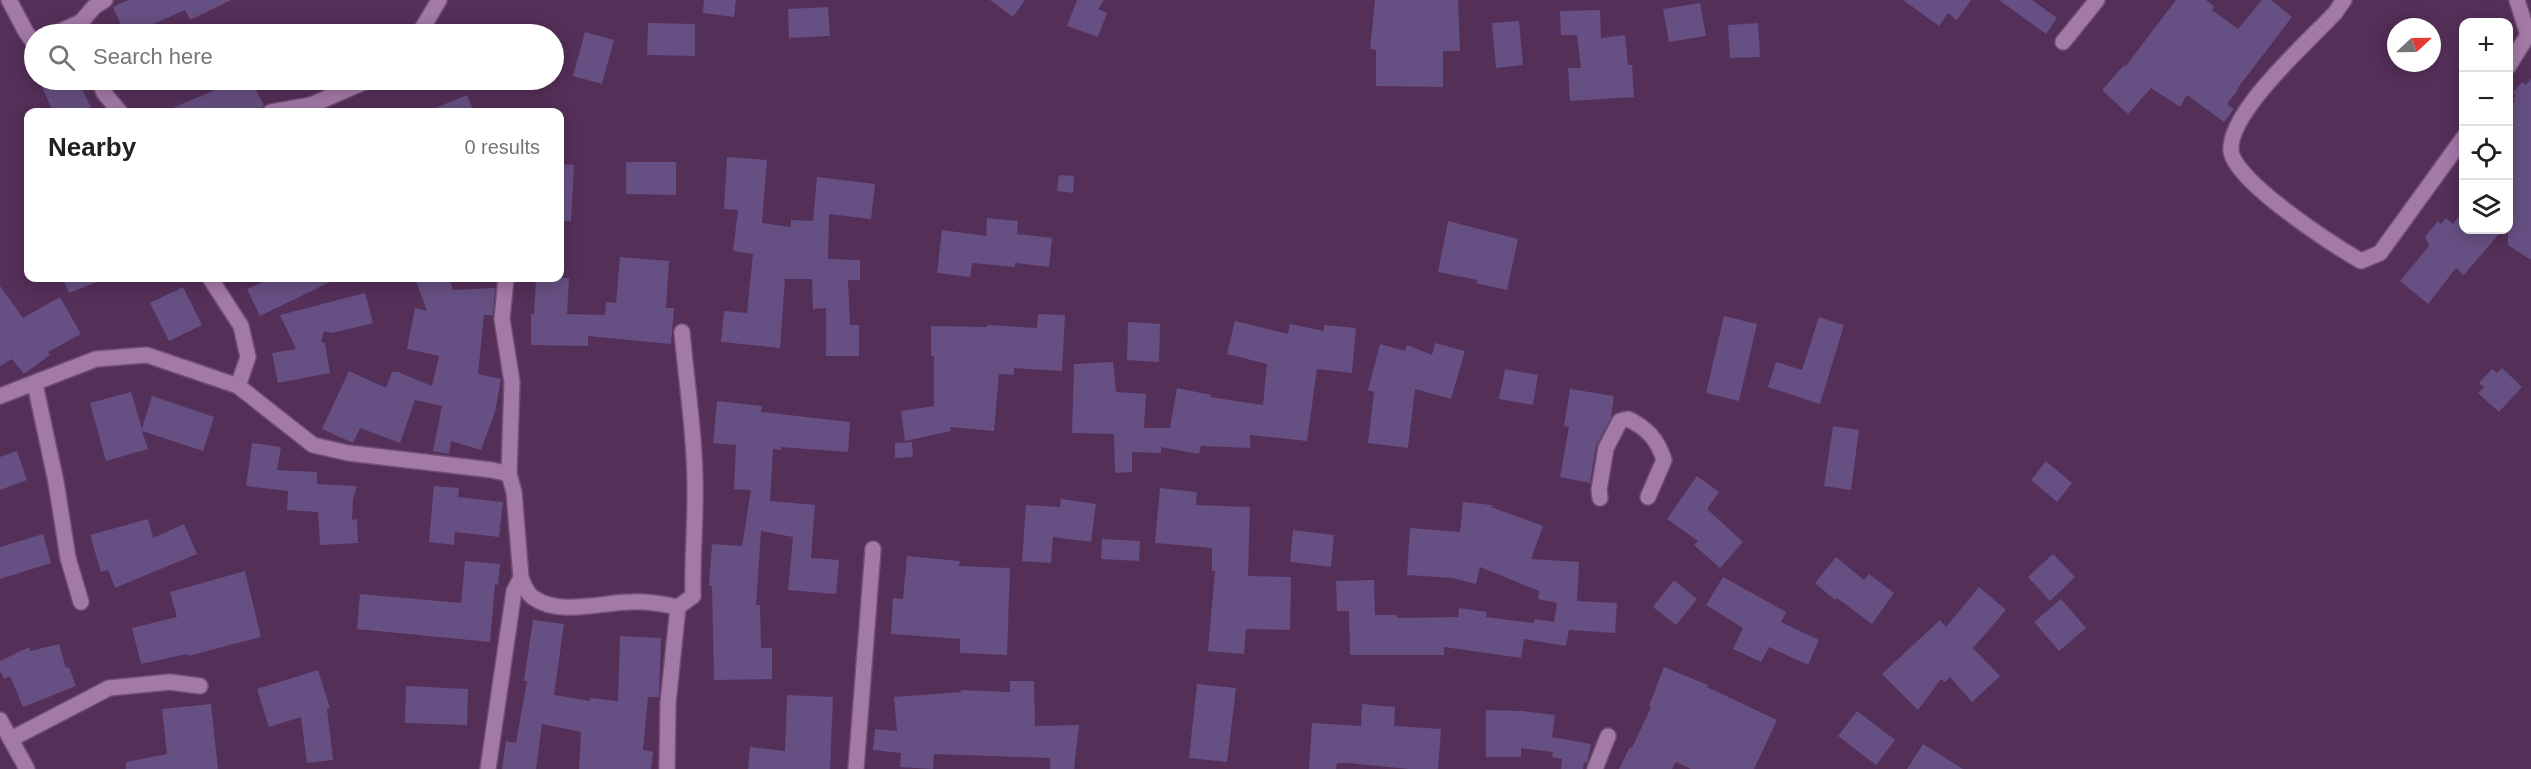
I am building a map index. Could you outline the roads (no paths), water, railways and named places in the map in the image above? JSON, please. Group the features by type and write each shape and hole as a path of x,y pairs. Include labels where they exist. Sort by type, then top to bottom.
{"street":[{"path":"9,0 24,28"},
{"path":"84,24 94,7 105,0"},
{"path":"425,24 439,0"},
{"path":"2063,42 2097,0"},
{"path":"2344,0 2335,14 2260,92 2238,123 2230,150 2238,167 2266,194 2328,241 2361,261 2380,253 2459,143"},
{"path":"2513,60 2529,33 2517,0"},
{"path":"103,90 117,108"},
{"path":"293,108 310,105 345,90"},
{"path":"213,282 241,326 248,357 238,386"},
{"path":"506,282 502,319 512,382 509,474 514,492 521,578 527,591 534,598 545,603 580,608 629,602 653,602 678,607 693,596 692,556 695,498 692,427 681,332"},
{"path":"0,396 96,359 147,356 238,386 313,445 348,453 509,474"},
{"path":"35,384 56,482 69,558 81,602"},
{"path":"1600,498 1599,490 1606,448 1620,421 1628,419 1647,429 1660,446 1664,460 1648,497"},
{"path":"856,769 873,549"},
{"path":"488,769 514,591 521,578"},
{"path":"667,769 668,703 678,607"},
{"path":"11,739 109,688 170,682 200,686"},
{"path":"0,720 24,768"},
{"path":"1595,769 1608,736"}]}
